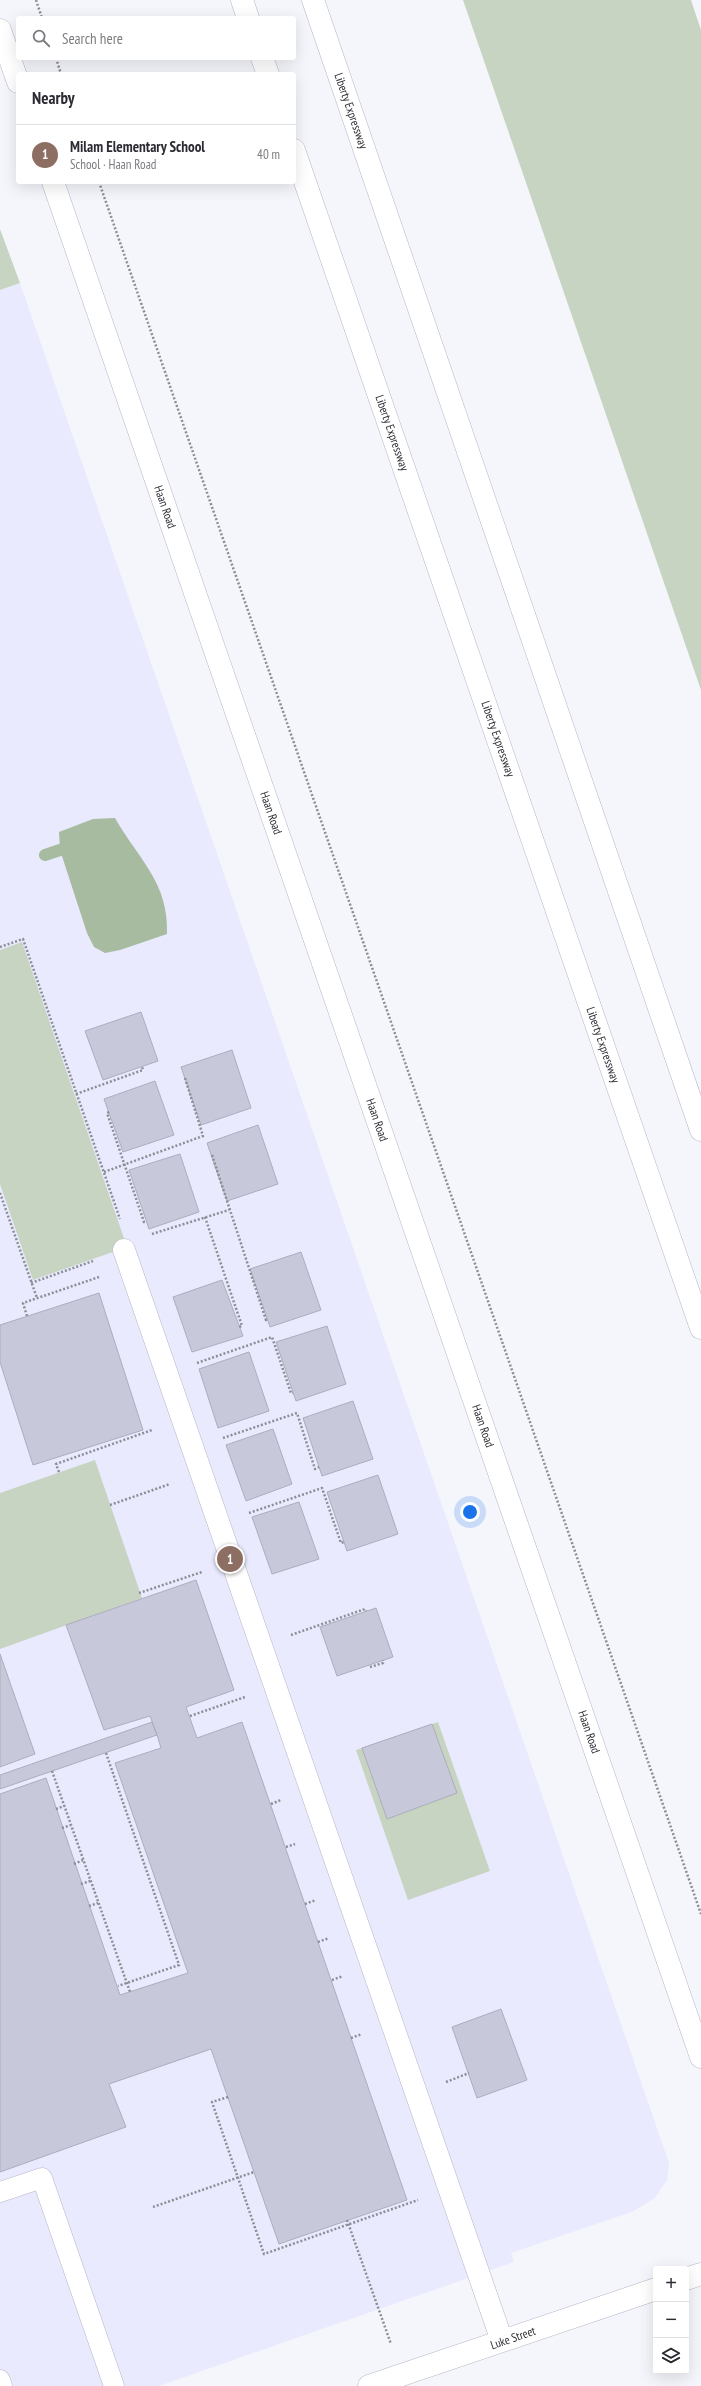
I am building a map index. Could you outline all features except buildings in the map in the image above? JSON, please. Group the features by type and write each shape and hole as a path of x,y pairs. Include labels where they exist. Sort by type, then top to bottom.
{"main road":[{"path":"242,0 247,16"},
{"name":"Liberty Expressway","path":"313,0 701,1130"},
{"path":"0,30 16,76"},
{"path":"263,60 267,72"},
{"name":"Liberty Expressway","path":"296,156 701,1328"},
{"name":"Haan Road","path":"54,184 701,2057"},
{"path":"119,1250 166,1374 192,1448 502,2341"},
{"path":"689,2278 701,2274"},
{"name":"Luke Street","path":"369,2386 653,2290"}],"lane":[{"path":"0,2192 42,2178 114,2386"},
{"path":"0,2380 2,2386"}],"path":[{"path":"36,0 41,16"},
{"path":"57,60 60,72"},
{"path":"100,184 701,1914"},
{"path":"0,947 23,939 104,1172 119,1250 111,1273 23,1303 28,1316"},
{"path":"76,1094 143,1070 142,1067"},
{"path":"104,1172 203,1136 185,1078"},
{"path":"109,1112 107,1113 124,1164 144,1222 146,1221"},
{"path":"212,1155 228,1210 266,1320 268,1319"},
{"path":"0,1193 37,1298"},
{"path":"31,1282 205,1217 228,1210"},
{"path":"205,1217 242,1326 239,1328"},
{"path":"166,1374 272,1337 291,1393 293,1393"},
{"path":"192,1448 297,1413 316,1469 319,1468"},
{"path":"59,1472 56,1464 156,1429"},
{"path":"110,1505 175,1482"},
{"path":"218,1523 322,1488 341,1543 344,1542"},
{"path":"139,1593 205,1571"},
{"path":"260,1646 365,1609 366,1611"},
{"path":"370,1667 383,1662 383,1660"},
{"path":"190,1716 248,1696"},
{"path":"106,1753 179,1965 118,1986"},
{"path":"52,1771 130,1992"},
{"path":"56,1809 64,1806"},
{"path":"62,1828 71,1825"},
{"path":"74,1864 83,1860"},
{"path":"81,1884 90,1882"},
{"path":"89,1906 98,1903"},
{"path":"318,1942 332,1937"},
{"path":"228,2097 212,2102 264,2254 421,2199"},
{"path":"153,2207 254,2172"},
{"path":"347,2220 402,2375"}],"shaded area":[{"path":"463,0 691,0 701,30 701,690"},
{"path":"0,229 20,283 0,290"},
{"path":"20,283 669,2163 667,2180 655,2198 634,2211 511,2253 514,2262 159,2386 0,2386 0,290"},
{"path":"115,818 157,885 163,900 167,934 120,950 105,953 94,947 87,933 60,850 59,832 93,819"},
{"path":"22,942 127,1247 33,1280 0,1184 0,950"},
{"path":"95,1460 142,1598 0,1649 0,1493"},
{"path":"438,1722 490,1871 408,1900 356,1750"}],"waterway":[{"path":"45,855 60,850"}],"place":[{"name":"Milam Elementary School","path":"230,1559"}]}
